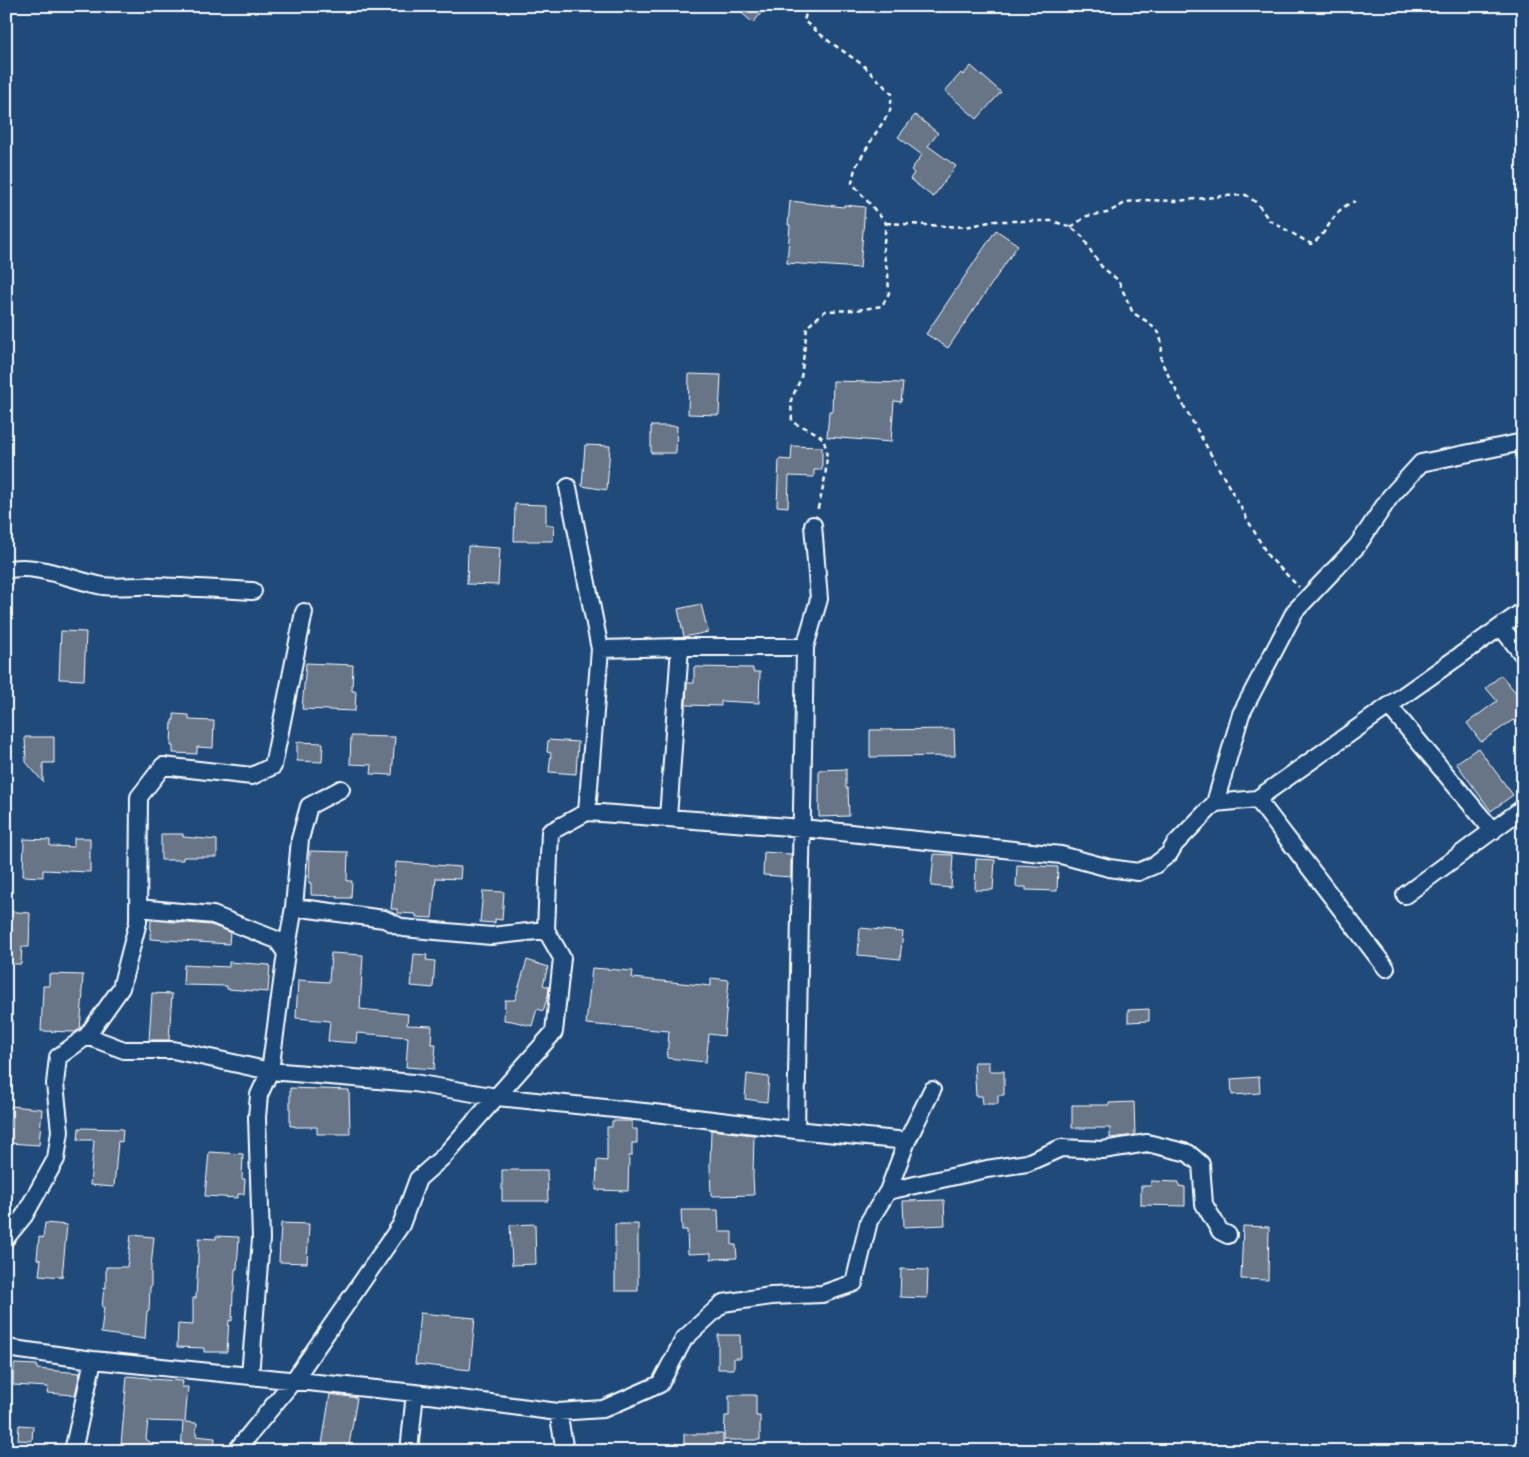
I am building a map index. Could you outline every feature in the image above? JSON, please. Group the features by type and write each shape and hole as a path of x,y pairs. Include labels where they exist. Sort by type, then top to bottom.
{"street":[{"path":"236,1451 294,1380 402,1225 418,1179 444,1156 554,1032 562,958 546,930 550,832 587,812 802,828 1061,855 1109,868 1138,872 1156,865 1169,854 1175,844 1215,803 1241,714 1295,611 1356,546 1390,497 1421,463 1523,442"},
{"path":"568,487 600,649 587,812"},
{"path":"796,1130 805,647 819,599 813,525"},
{"path":"6,570 15,568 38,569 106,586 152,586 253,591"},
{"path":"1215,803 1257,799 1523,611"},
{"path":"6,1238 24,1216 56,1159 60,1131 55,1084 58,1058 87,1036 121,988 138,922 139,797 163,766 252,776 273,766 304,612"},
{"path":"1501,626 1523,655"},
{"path":"668,818 680,647"},
{"path":"600,649 805,647"},
{"path":"1388,706 1493,830"},
{"path":"250,1376 261,1239 257,1116 259,1095 270,1071 294,907 300,839 309,806 341,789"},
{"path":"1257,799 1386,968"},
{"path":"1405,895 1523,808"},
{"path":"294,907 384,920 403,928 491,936 546,930"},
{"path":"138,908 213,915 277,940 286,953"},
{"path":"87,1036 124,1050 173,1050 270,1071 414,1083 497,1097 907,1141"},
{"path":"6,1348 93,1360 294,1380 558,1412 603,1409 660,1384 684,1339 722,1303 771,1296 822,1294 854,1283 868,1221 888,1191 907,1141 932,1090"},
{"path":"888,1191 1027,1162 1060,1148 1103,1150 1147,1144 1188,1153 1202,1164 1204,1204 1220,1231 1228,1235"},
{"path":"73,1451 93,1360"},
{"path":"409,1451 415,1394"},
{"path":"558,1412 565,1451"}],"path":[{"path":"808,6 804,21 863,65 892,94 890,111 855,168 852,182 886,223 883,251 888,274 889,293 882,306 857,310 825,310 807,328 801,378 791,400 792,422 821,436 826,448 823,491 813,525"},
{"path":"1070,227 1088,216 1107,213 1127,202 1144,200 1178,201 1246,195 1257,203 1269,220 1312,244 1320,238 1344,206 1355,201"},
{"path":"886,223 966,227 994,221 1052,221 1070,227 1083,237 1102,267 1118,280 1133,313 1148,322 1158,333 1162,344 1161,361 1168,377 1268,556 1309,597"}],"building":[{"path":"734,6 767,6 753,23"},
{"path":"971,66 1001,92 977,119 945,91 961,73 963,75"},
{"path":"915,115 938,133 928,146 956,166 933,197 910,179 914,173 911,170 922,155 898,137"},
{"path":"790,201 844,207 844,205 865,207 860,268 787,263"},
{"path":"996,230 1018,245 948,348 926,334"},
{"path":"689,374 721,375 719,415 688,414"},
{"path":"833,381 903,383 901,402 894,401 891,442 827,437 829,411 832,411"},
{"path":"651,426 677,426 676,453 651,453"},
{"path":"585,445 610,446 607,490 582,486"},
{"path":"792,446 822,447 822,470 814,470 814,477 789,476 788,507 777,506 779,459 791,460"},
{"path":"515,504 546,505 546,525 554,525 553,541 514,541"},
{"path":"468,546 500,548 498,585 467,584"},
{"path":"701,604 708,632 684,637 678,609"},
{"path":"61,631 86,632 84,680 59,679"},
{"path":"306,663 353,665 352,691 356,691 355,711 302,709"},
{"path":"694,667 753,668 753,672 760,672 759,703 721,701 721,706 686,705 687,683 694,683"},
{"path":"1501,675 1523,701 1523,717 1516,723 1513,720 1481,742 1467,723 1497,701 1486,688"},
{"path":"174,714 189,715 189,720 214,721 213,748 197,747 197,754 173,753 173,746 171,746"},
{"path":"954,729 955,756 870,757 870,730"},
{"path":"351,736 395,737 392,775 371,774 372,765 350,764"},
{"path":"25,737 54,737 54,763 43,763 43,782 26,762"},
{"path":"548,740 578,742 576,774 549,772 551,753 547,752"},
{"path":"297,742 323,743 322,762 297,761"},
{"path":"1478,748 1513,795 1491,811 1456,763"},
{"path":"846,769 849,816 819,817 819,770"},
{"path":"161,834 183,834 183,837 217,840 217,857 183,857 183,860 161,860"},
{"path":"74,838 90,838 90,872 43,870 43,877 23,876 24,839 50,840 50,846 74,847"},
{"path":"310,851 348,852 347,881 352,881 351,898 311,895 311,883 309,883"},
{"path":"764,852 791,854 791,877 763,875"},
{"path":"934,854 953,855 951,888 931,886"},
{"path":"976,859 995,860 993,890 975,890"},
{"path":"396,862 461,867 460,879 436,878 432,918 416,917 416,914 397,913 397,909 391,909"},
{"path":"1017,865 1058,867 1057,891 1026,890 1026,887 1016,887"},
{"path":"483,891 504,892 502,920 495,919 495,923 480,922"},
{"path":"6,911 30,913 29,947 22,947 21,964 6,964"},
{"path":"151,920 211,925 230,932 229,944 150,939"},
{"path":"860,928 903,932 900,959 858,955"},
{"path":"331,953 363,955 360,1009 408,1014 407,1025 432,1026 431,1044 436,1044 434,1069 406,1067 408,1037 357,1033 356,1043 328,1041 330,1021 296,1018 298,980 329,982"},
{"path":"414,954 427,955 426,960 435,961 433,988 411,986"},
{"path":"527,960 548,967 543,985 549,987 548,996 543,1011 537,1009 532,1026 504,1020 505,1000 515,1000"},
{"path":"229,962 270,965 268,992 227,989 227,986 183,985 184,965 229,967"},
{"path":"592,968 633,971 632,978 711,986 711,978 729,980 724,1036 709,1034 706,1062 667,1058 669,1031 586,1024"},
{"path":"49,974 83,975 80,1029 75,1032 41,1031 43,986 49,986"},
{"path":"152,993 172,994 169,1040 149,1040"},
{"path":"1149,1009 1149,1021 1128,1022 1128,1010"},
{"path":"974,1062 989,1062 989,1071 1004,1071 1004,1095 998,1095 998,1104 983,1104 982,1096 976,1096"},
{"path":"747,1074 769,1077 767,1102 745,1099"},
{"path":"1259,1077 1260,1093 1232,1095 1231,1079"},
{"path":"290,1088 349,1090 350,1134 317,1134 317,1127 290,1126"},
{"path":"1134,1102 1135,1135 1110,1138 1110,1128 1072,1128 1072,1105 1109,1105 1109,1103"},
{"path":"11,1106 42,1109 39,1145 8,1143"},
{"path":"612,1121 632,1121 632,1129 637,1129 637,1143 632,1143 632,1156 629,1156 628,1191 596,1190 597,1160 607,1161 607,1127 612,1127"},
{"path":"79,1128 123,1129 122,1142 118,1141 114,1187 90,1185 94,1140 78,1140"},
{"path":"711,1130 754,1135 754,1195 711,1196"},
{"path":"209,1152 243,1154 242,1179 245,1179 244,1194 238,1194 238,1198 205,1196"},
{"path":"502,1170 547,1170 548,1201 502,1201"},
{"path":"1151,1181 1179,1182 1179,1186 1185,1187 1185,1206 1141,1205 1141,1186 1151,1186"},
{"path":"944,1200 945,1225 904,1227 903,1201"},
{"path":"681,1210 718,1210 719,1232 732,1232 732,1245 736,1245 737,1258 711,1259 711,1253 688,1254 687,1230 682,1230"},
{"path":"45,1223 67,1225 62,1277 39,1275 41,1260 37,1259 39,1237 43,1238"},
{"path":"281,1223 309,1224 307,1263 279,1262"},
{"path":"535,1224 536,1264 512,1265 510,1225"},
{"path":"615,1224 638,1224 638,1291 615,1291"},
{"path":"1243,1226 1269,1227 1268,1280 1241,1279"},
{"path":"131,1235 154,1237 149,1311 147,1311 145,1339 101,1333 104,1287 106,1288 106,1267 127,1267"},
{"path":"216,1236 239,1237 232,1321 229,1320 227,1352 204,1352 204,1348 177,1347 178,1324 193,1325 193,1298 196,1298 199,1238 216,1239"},
{"path":"901,1269 928,1270 927,1298 900,1297"},
{"path":"420,1313 475,1318 470,1370 415,1364"},
{"path":"718,1335 740,1335 741,1358 734,1358 734,1369 718,1369"},
{"path":"14,1364 37,1365 37,1369 80,1373 75,1395 47,1393 48,1387 13,1385"},
{"path":"127,1376 183,1381 182,1387 188,1387 185,1422 197,1423 196,1436 215,1438 214,1451 181,1451 183,1422 148,1421 146,1439 159,1449 121,1445"},
{"path":"330,1394 357,1398 348,1451 321,1451"},
{"path":"729,1395 756,1395 756,1416 760,1416 760,1440 724,1440 725,1416 729,1416"},
{"path":"19,1425 33,1426 32,1441 18,1440"},
{"path":"684,1434 723,1434 723,1451 684,1451"}]}
